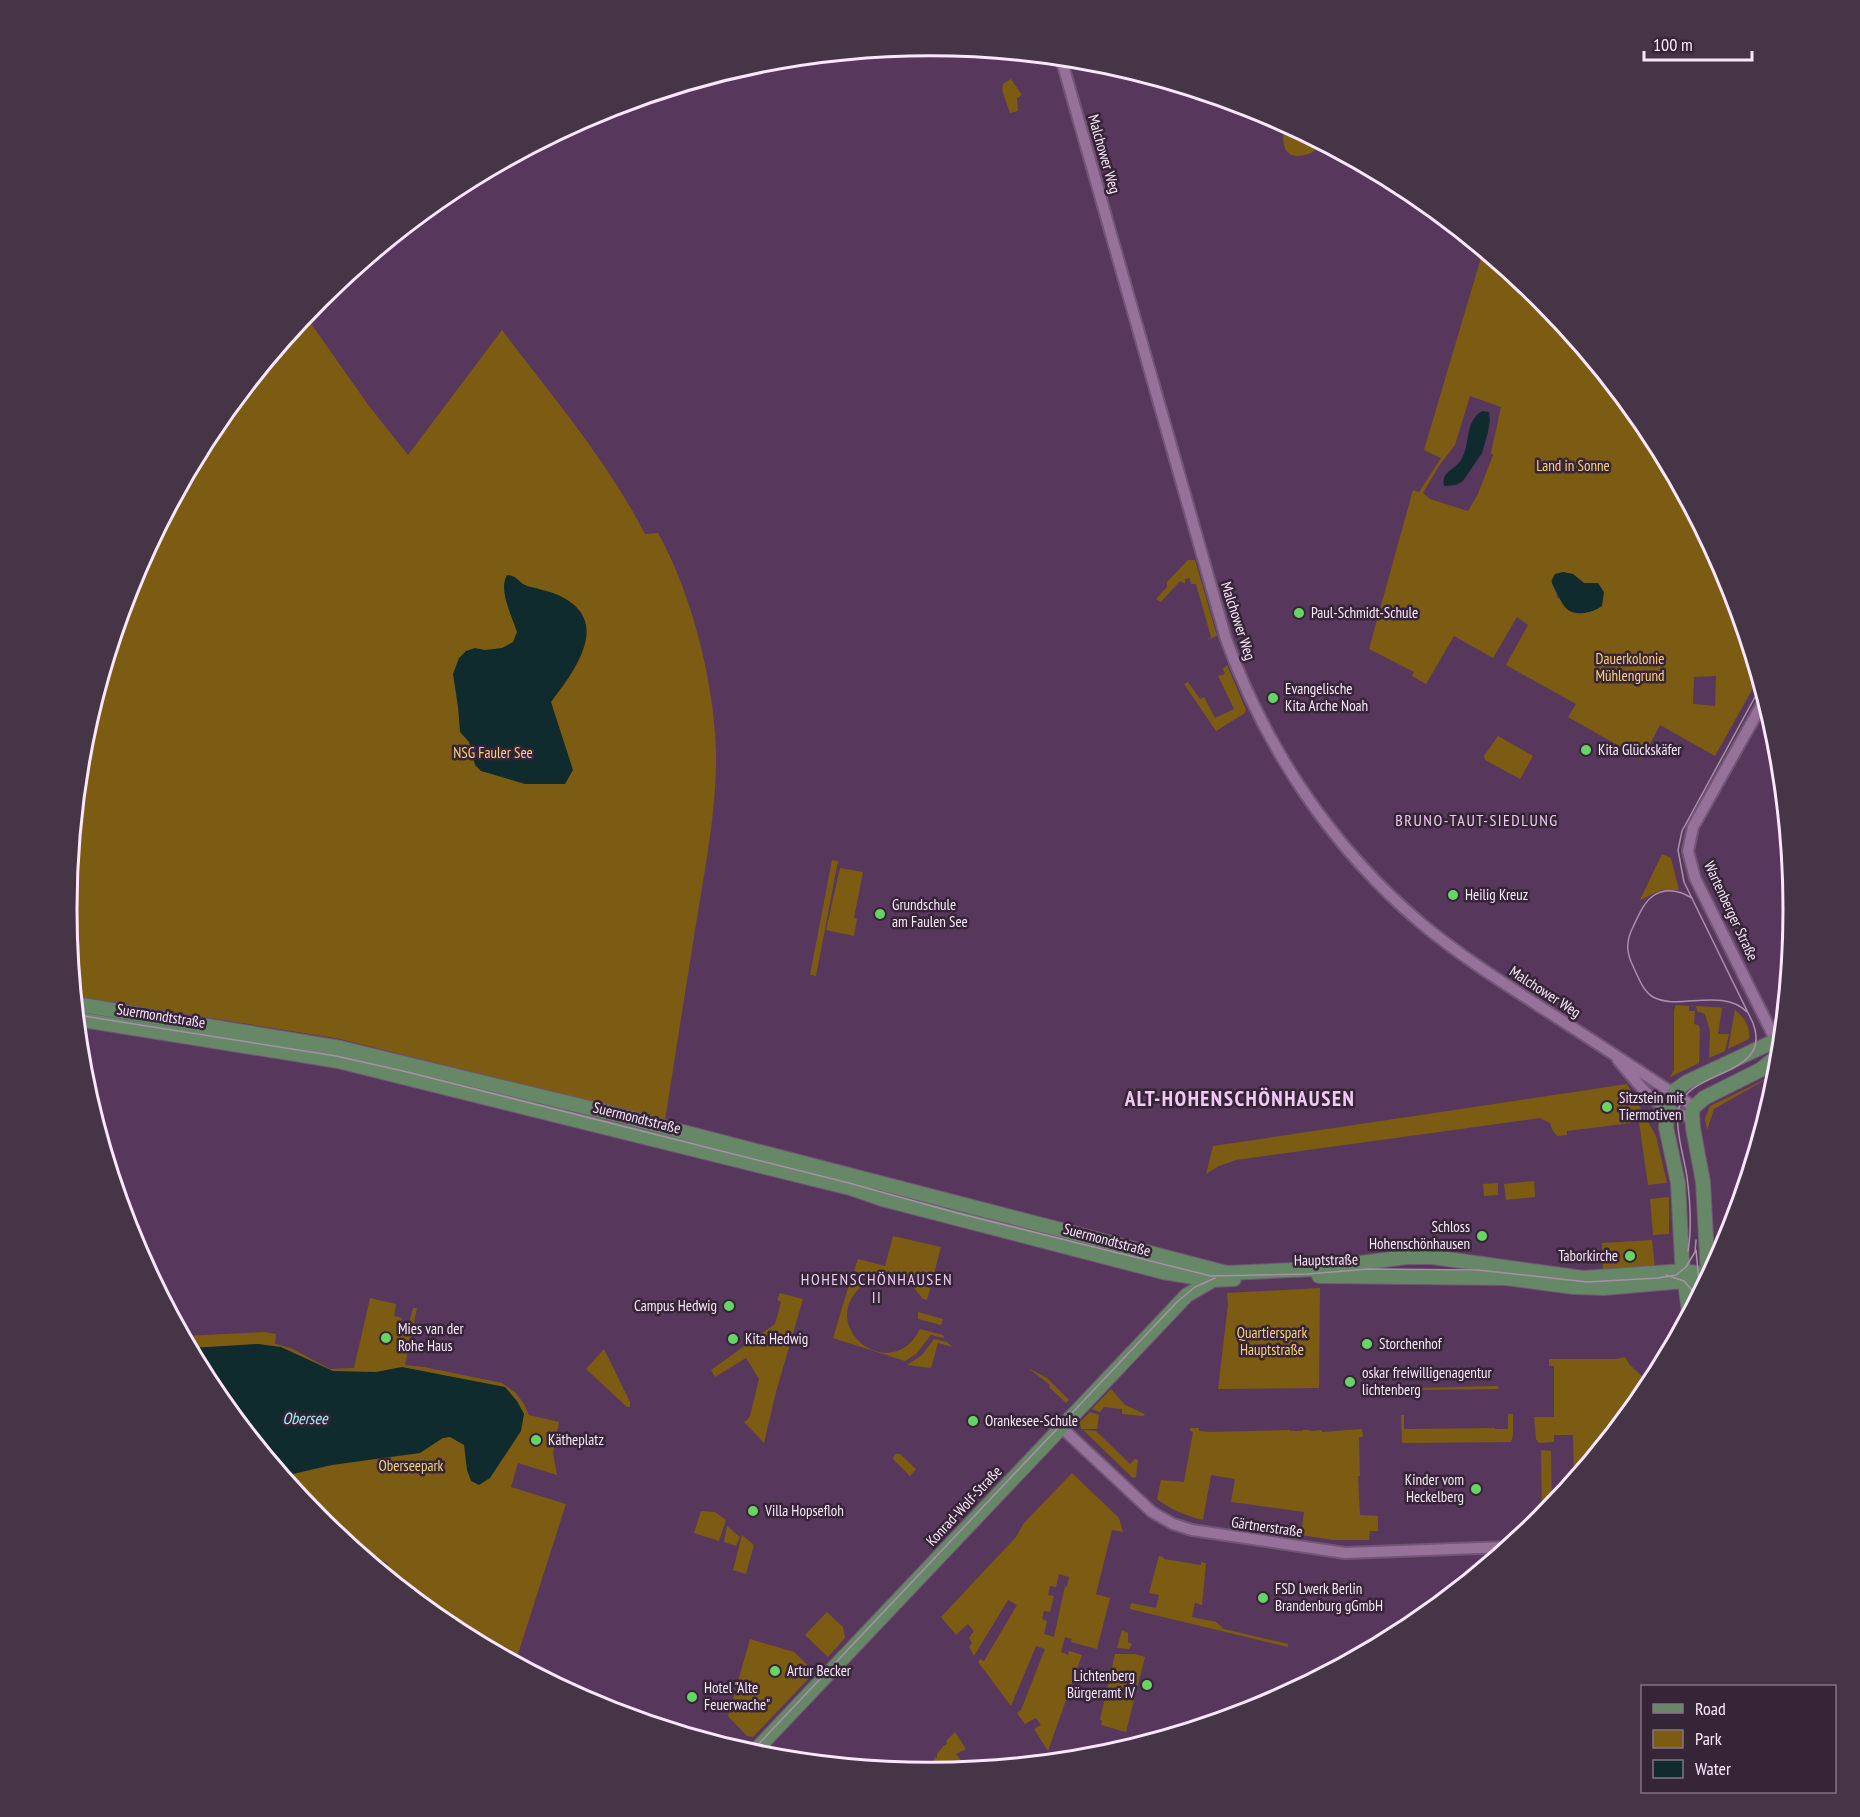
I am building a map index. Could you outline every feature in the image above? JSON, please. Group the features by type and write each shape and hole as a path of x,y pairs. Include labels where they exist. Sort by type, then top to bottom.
{"main road":[{"name":"Suermondtstraße","path":"83,1005 340,1048 614,1114 1179,1262"},
{"name":"Suermondtstraße","path":"84,1020 349,1064 850,1188 1183,1276"},
{"name":"Wartenberger Straße","path":"1674,1093 1687,1082 1772,1045"},
{"path":"1707,1259 1703,1182 1693,1112 1704,1098 1760,1070 1769,1063"},
{"path":"1674,1093 1667,1111 1667,1134 1674,1159 1678,1189 1687,1300"},
{"name":"Hauptstraße","path":"1183,1276 1211,1280 1323,1272 1407,1257 1470,1261 1583,1278 1700,1275"},
{"path":"1469,1277 1472,1272 1470,1261"},
{"name":"Hauptstraße","path":"1179,1262 1225,1273 1323,1272 1469,1277 1516,1279 1564,1286 1604,1288 1684,1276"},
{"path":"1179,1262 1187,1295"},
{"name":"Hauptstraße","path":"1187,1295 1225,1273"},
{"name":"Konrad-Wolf-Straße","path":"761,1744 1187,1295"}],"street":[{"name":"Malchower Weg","path":"1063,67 1226,639 1249,696 1290,773 1331,830 1374,879 1400,904 1465,957 1674,1093 1693,1112"},
{"name":"Wartenberger Straße","path":"1759,709 1699,815 1690,836 1688,851 1695,878 1774,1034"},
{"name":"Malchower Weg","path":"1610,1051 1643,1089 1667,1111 1693,1112"},
{"name":"Gärtnerstraße","path":"1061,1427 1148,1509 1173,1524 1191,1530 1345,1553 1495,1547"}],"green space":[{"path":"1011,79 1022,95 1017,98 1018,111 1010,113 1002,90 1003,84"},
{"path":"1284,133 1317,149 1303,156 1297,156 1288,152 1284,142"},
{"path":"1481,258 1533,305 1607,389 1669,482 1695,531 1738,634 1754,687 1715,756 1660,725 1642,759 1568,717 1576,704 1506,665 1528,625 1517,617 1493,658 1454,636 1426,684 1412,676 1414,672 1369,649 1413,490 1419,492 1441,458 1424,450","holes":["1470,396 1501,407 1491,453 1493,455 1478,494 1468,511 1430,499 1423,493 1455,445","1563,572 1573,574 1584,583 1597,583 1558,599 1551,580","1716,676 1715,706 1693,704 1694,677"]},
{"name":"NSG Fauler See","path":"310,323 369,406 408,455 502,330 596,454 645,534 658,533 691,611 706,668 716,751 713,814 665,1120 340,1039 82,997 77,908 79,853 84,797 93,742 122,634 165,531 191,482 253,389"},
{"path":"1188,560 1195,560 1217,636 1207,640 1211,637 1196,584 1191,584 1190,578 1185,579 1185,584 1180,581 1161,602 1156,599 1167,587 1167,582"},
{"path":"1227,665 1246,710 1245,713 1216,731 1184,684 1188,682 1200,699 1204,697 1215,718 1234,709 1218,676 1225,674 1223,669"},
{"path":"1498,736 1533,756 1520,779 1485,760 1484,756"},
{"path":"1662,854 1671,858 1679,890 1662,890 1640,900"},
{"path":"832,860 838,861 816,976 810,975"},
{"path":"840,868 863,872 854,918 857,919 854,936 826,930"},
{"path":"1676,1005 1689,1006 1689,1011 1695,1011 1694,1024 1700,1029 1699,1063 1670,1077 1674,1070 1674,1010"},
{"path":"1696,1006 1728,1008 1722,1008 1718,1034 1729,1034 1725,1051 1709,1058 1710,1031 1705,1014 1697,1011"},
{"path":"1735,1010 1746,1023 1749,1039 1728,1049"},
{"path":"1766,1078 1766,1079 1714,1109 1707,1130 1705,1118 1710,1106"},
{"path":"1627,1084 1656,1136 1667,1183 1648,1185 1639,1122 1567,1131 1567,1135 1557,1136 1550,1123 1540,1118 1236,1160 1206,1174 1213,1146"},
{"path":"1534,1181 1535,1197 1506,1200 1504,1184"},
{"path":"1498,1183 1498,1195 1484,1196 1483,1184"},
{"path":"1669,1197 1669,1234 1653,1235 1650,1199"},
{"path":"960,1206 1162,1260 1160,1266 958,1217"},
{"path":"893,1236 941,1247 927,1300 923,1299 910,1283 910,1277 907,1282 892,1277 874,1277 854,1271 858,1259 885,1266"},
{"path":"1652,1240 1655,1268 1603,1271 1602,1243"},
{"path":"851,1278 867,1282 852,1298 847,1315 851,1330 861,1343 875,1351 891,1353 907,1346 920,1329 943,1335 944,1338 931,1335 916,1354 905,1361 833,1338"},
{"name":"Quartierspark Hauptstraße","path":"1320,1288 1319,1388 1218,1389 1228,1305 1227,1293"},
{"path":"780,1293 803,1299 764,1443 744,1422 750,1416 759,1379 746,1358 715,1377 711,1370 775,1324 781,1302 777,1300"},
{"name":"Oberseepark","path":"370,1298 396,1304 394,1316 402,1318 399,1331 407,1332 413,1308 417,1308 405,1365 502,1383 515,1392 529,1415 559,1422 553,1453 557,1475 518,1463 511,1487 566,1504 518,1655 456,1618 411,1585 327,1512 253,1428 191,1336 264,1332 276,1334 275,1344 291,1348 330,1369 354,1368"},
{"path":"918,1312 943,1319 941,1325 918,1319"},
{"path":"934,1339 947,1342 952,1347 938,1343 931,1368 907,1365 922,1355"},
{"path":"604,1349 630,1402 630,1407 627,1407 586,1369"},
{"path":"1625,1357 1642,1377 1607,1428 1574,1468 1573,1435 1554,1435 1554,1442 1539,1443 1536,1439 1534,1417 1554,1417 1554,1366 1549,1366 1549,1359"},
{"path":"1028,1368 1047,1378 1069,1400 1066,1403 1049,1387 1050,1385"},
{"path":"1499,1386 1498,1389 1417,1390 1417,1388"},
{"path":"1111,1389 1125,1405 1145,1414 1143,1416 1122,1414 1122,1409 1104,1407 1100,1412 1092,1409"},
{"path":"1090,1412 1099,1415 1097,1429 1081,1429 1080,1422"},
{"path":"1508,1414 1513,1414 1511,1442 1402,1443 1401,1415 1404,1415 1404,1429 1508,1429"},
{"path":"1190,1428 1212,1432 1322,1430 1322,1432 1362,1429 1363,1437 1359,1437 1360,1476 1358,1476 1360,1515 1378,1516 1378,1531 1370,1531 1369,1540 1333,1540 1301,1535 1304,1512 1231,1502 1235,1479 1211,1475 1203,1520 1168,1506 1157,1499 1161,1480 1184,1482 1193,1432"},
{"path":"1083,1430 1096,1431 1130,1464 1135,1459 1138,1460 1136,1477 1133,1478"},
{"path":"1541,1450 1551,1451 1552,1492 1542,1503"},
{"path":"895,1454 900,1454 916,1469 910,1476 893,1459"},
{"path":"1072,1473 1119,1518 1123,1532 1112,1530 1096,1594 1110,1598 1097,1649 1071,1642 1072,1639 1065,1637 1061,1652 1068,1655 1069,1651 1082,1655 1048,1751 1034,1729 1041,1725 1036,1718 1025,1724 1017,1713 1021,1710 1045,1649 1036,1646 1011,1706 978,1662 980,1659 984,1661 1017,1605 1008,1600 974,1656 969,1647 972,1643 969,1638 974,1631 968,1624 956,1635 941,1617 1016,1537 1024,1523","holes":["1059,1574 1069,1577 1054,1637 1044,1634 1047,1621 1042,1619 1044,1611 1050,1612 1054,1596 1048,1595 1050,1586 1056,1587"]},
{"path":"701,1511 715,1512 726,1520 719,1541 694,1533"},
{"path":"727,1526 740,1537 736,1546 724,1542"},
{"path":"742,1535 754,1545 746,1574 733,1570"},
{"path":"1159,1556 1164,1559 1201,1565 1201,1562 1206,1563 1202,1605 1195,1603 1192,1617 1216,1622 1224,1629 1288,1644 1288,1647 1130,1609 1131,1603 1156,1608 1159,1595 1149,1593"},
{"path":"827,1612 843,1627 845,1638 828,1657 805,1635"},
{"path":"1122,1630 1128,1633 1128,1642 1132,1644 1129,1649 1117,1648"},
{"path":"750,1639 794,1652 815,1672 753,1737 747,1736 728,1716"},
{"path":"1115,1654 1135,1654 1145,1657 1126,1732 1101,1725 1102,1720 1100,1720"},
{"path":"955,1732 966,1749 956,1754 962,1761 933,1762 947,1743 946,1741"}],"water":[{"path":"1482,411 1489,412 1490,420 1482,453 1463,481 1456,485 1444,486 1446,474 1461,460 1470,427"},
{"path":"1563,572 1573,574 1584,583 1598,583 1604,592 1602,606 1584,613 1569,611 1561,601 1552,582 1555,574"},
{"path":"507,575 523,584 562,597 577,607 585,620 587,633 584,648 578,662 551,702 573,770 565,784 525,784 481,771 475,765 469,742 460,732 453,674 459,658 466,651 475,648 485,650 502,648 513,642 517,632 505,595"},
{"name":"Obersee","path":"258,1344 281,1347 333,1371 376,1372 402,1367 505,1387 524,1414 521,1431 490,1478 479,1485 471,1481 467,1470 464,1445 450,1437 443,1438 420,1453 332,1465 292,1474 253,1428 199,1348"}],"tram line":[{"path":"1688,1251 1690,1204 1679,1137 1679,1108 1682,1100 1691,1090 1744,1061 1752,1052 1756,1039 1753,1023 1684,882 1678,850 1682,831 1756,696"},
{"path":"1692,898 1683,893 1668,891 1653,896 1644,906 1628,942 1628,951 1639,979 1649,994 1663,1001 1725,1001 1747,1012"},
{"path":"84,1016 336,1056 403,1071 1211,1276 1308,1274 1368,1269 1478,1270 1587,1282 1658,1278 1676,1275 1686,1267 1695,1252 1696,1240"},
{"path":"1696,1250 1699,1278"},
{"path":"1666,1275 1684,1281 1692,1291"},
{"path":"759,1744 1177,1302 1195,1287 1215,1278"}],"place":[{"name":"Paul-Schmidt-Schule","path":"1299,613"},
{"name":"Evangelische Kita Arche Noah","path":"1273,698"},
{"name":"Kita Glückskäfer","path":"1586,750"},
{"name":"Heilig Kreuz","path":"1453,895"},
{"name":"Grundschule am Faulen See","path":"880,914"},
{"name":"Sitzstein mit Tiermotiven","path":"1607,1107"},
{"name":"Schloss Hohenschönhausen","path":"1482,1236"},
{"name":"Taborkirche","path":"1630,1256"},
{"name":"Campus Hedwig","path":"729,1306"},
{"name":"Mies van der Rohe Haus","path":"386,1338"},
{"name":"Kita Hedwig","path":"733,1339"},
{"name":"Storchenhof","path":"1367,1344"},
{"name":"oskar freiwilligenagentur lichtenberg","path":"1350,1382"},
{"name":"Orankesee-Schule","path":"973,1421"},
{"name":"Kätheplatz","path":"536,1440"},
{"name":"Kinder vom Heckelberg","path":"1476,1489"},
{"name":"Villa Hopsefloh","path":"753,1511"},
{"name":"FSD Lwerk Berlin Brandenburg gGmbH","path":"1263,1598"},
{"name":"Artur Becker","path":"775,1671"},
{"name":"Lichtenberg Bürgeramt IV","path":"1147,1685"},
{"name":"Hotel \"Alte Feuerwache\"","path":"692,1697"}],"district":[{"name":"BRUNO-TAUT-SIEDLUNG","path":"1477,820"},
{"name":"ALT-HOHENSCHÖNHAUSEN","path":"1240,1099"},
{"name":"HOHENSCHÖNHAUSEN II","path":"877,1288"}],"park label":[{"name":"Land in Sonne","path":"1573,466"},
{"name":"Dauerkolonie Mühlengrund","path":"1630,668"}]}
